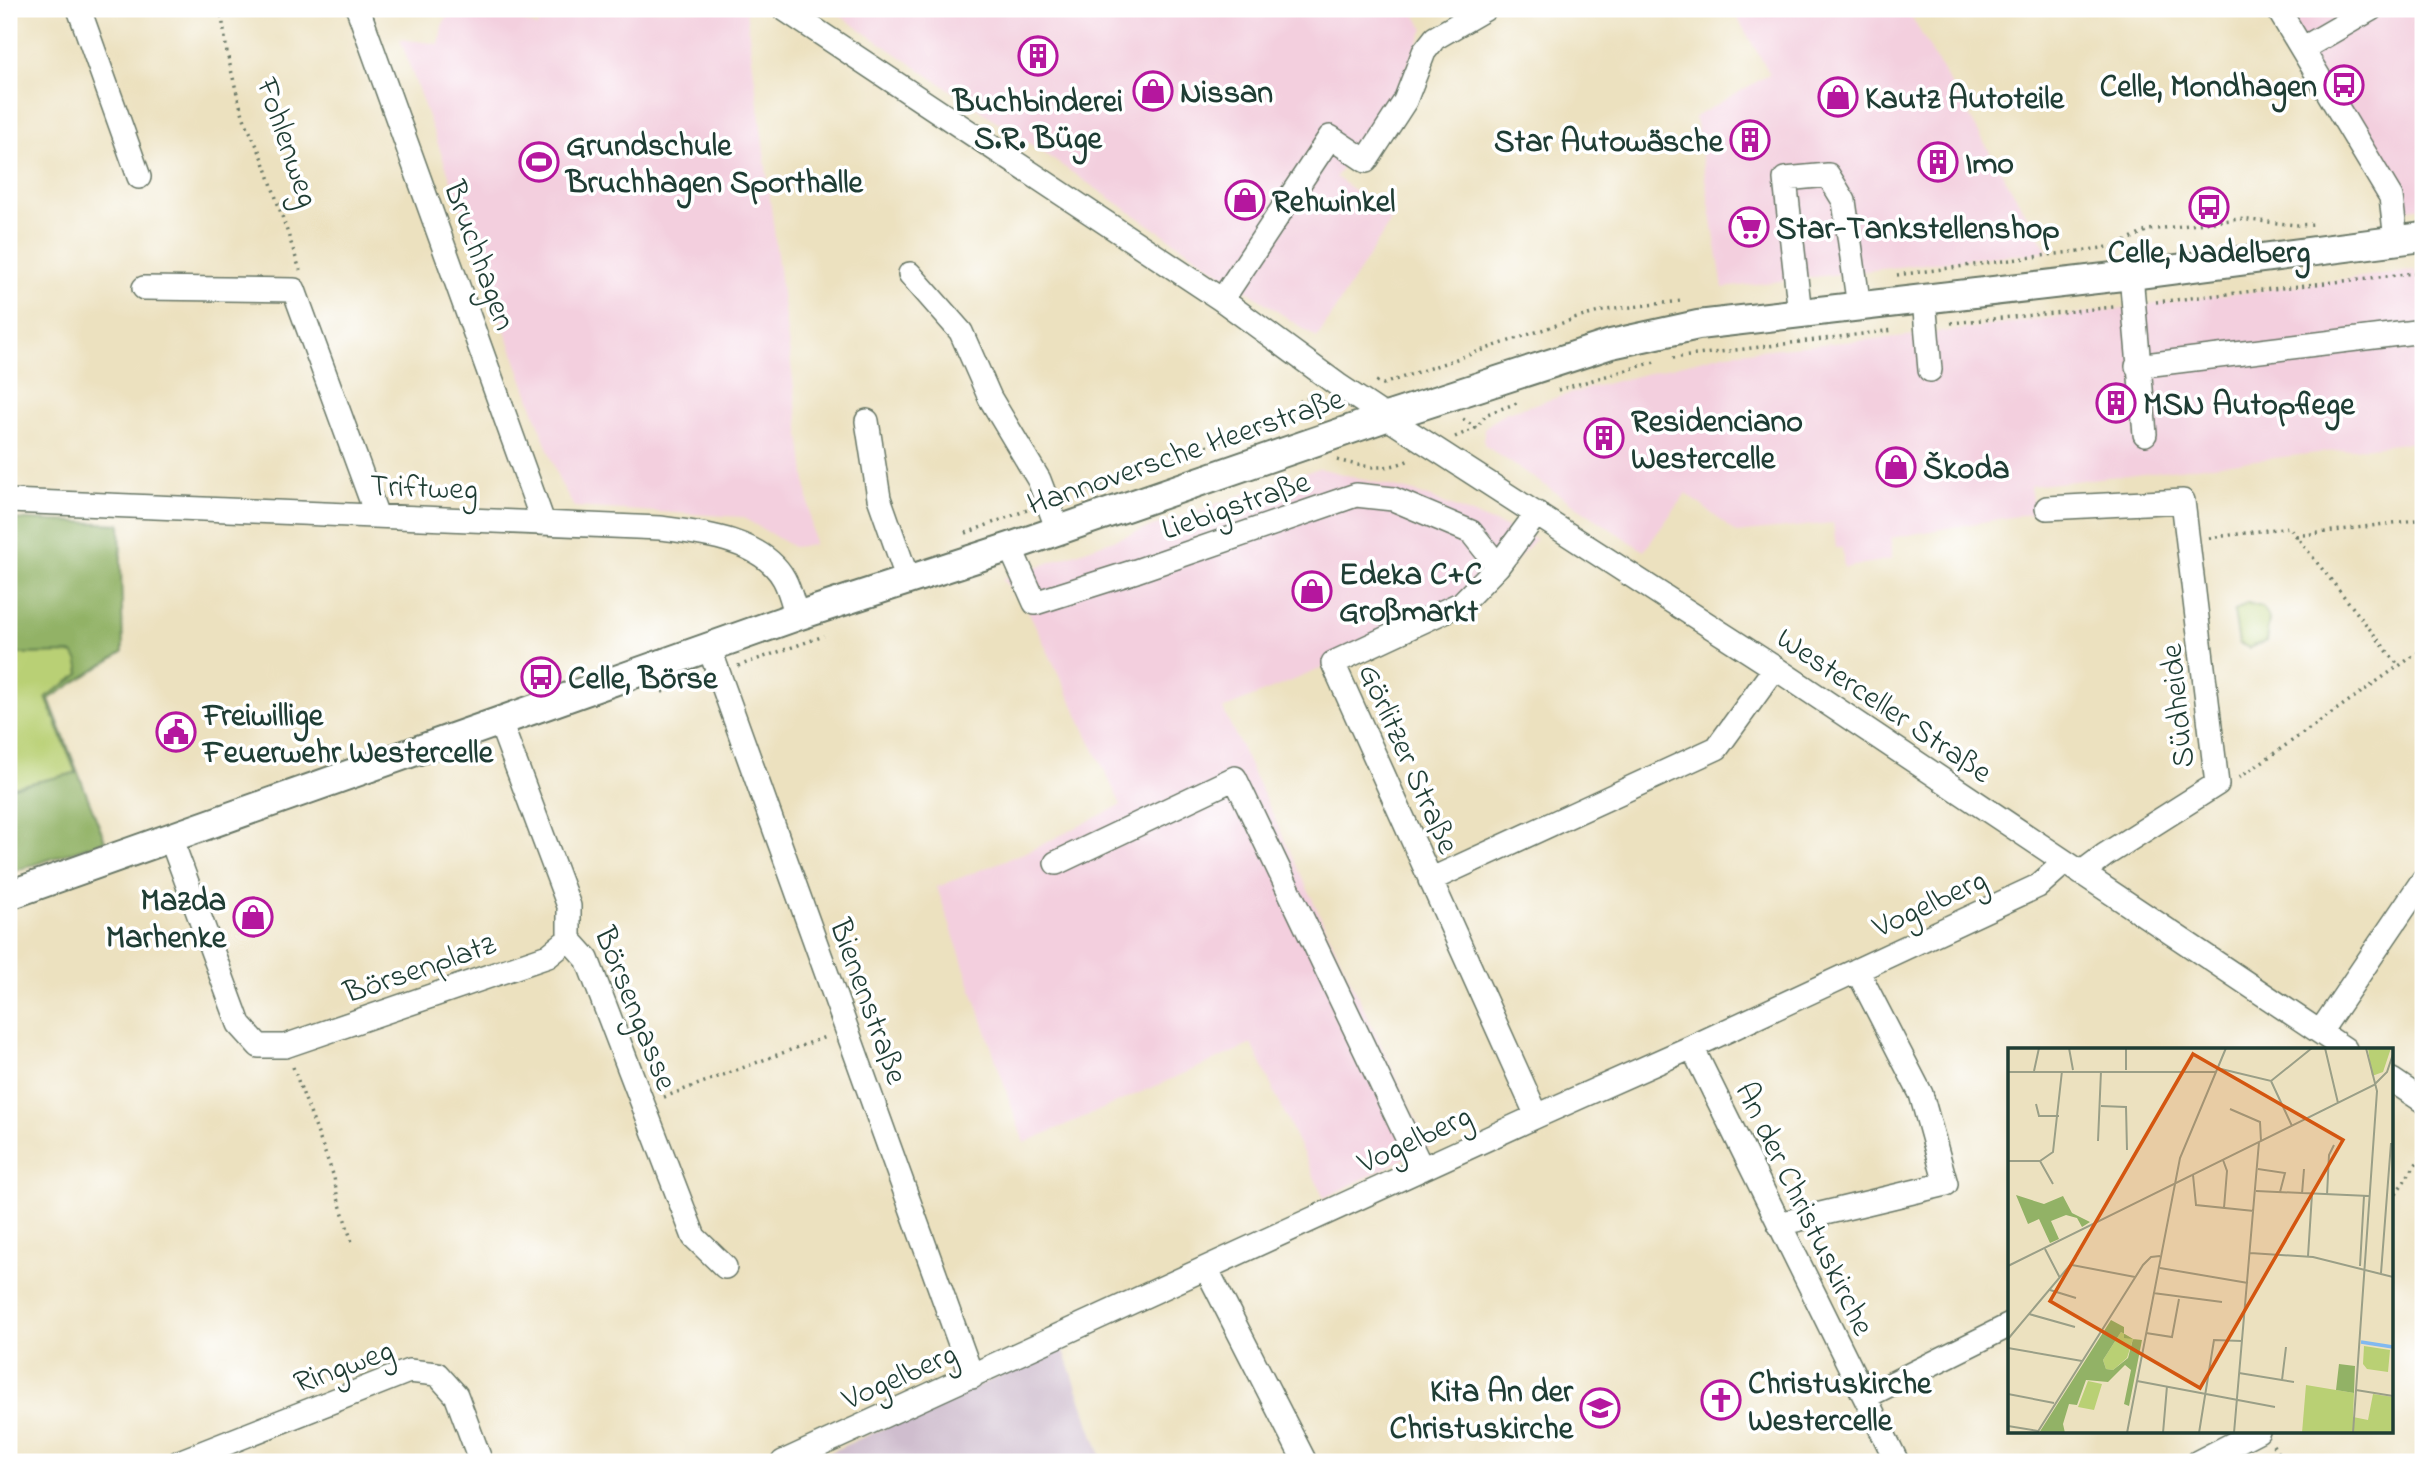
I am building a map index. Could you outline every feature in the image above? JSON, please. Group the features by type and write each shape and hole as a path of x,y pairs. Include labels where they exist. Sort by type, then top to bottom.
{"main road":[{"name":"Hannoversche Heerstraße","path":"9,895 797,615 1010,547 1386,417 1611,344 1698,325 2131,275 2410,239"}],"street":[{"path":"79,9 139,177"},
{"name":"Bruchhagen","path":"358,9 543,522"},
{"name":"Westerceller Straße","path":"784,9 1222,300 1386,417 1775,668 2344,1048"},
{"path":"1222,300 1330,137 1366,161 1405,101 1424,52 1435,38 1485,9"},
{"path":"2278,9 2391,197 2410,239"},
{"path":"2302,49 2371,9"},
{"path":"1800,314 1785,179 1828,175 1844,201 1859,307"},
{"path":"910,274 961,332 989,398 1039,480 1058,530"},
{"path":"2131,275 2144,433"},
{"path":"144,288 294,290 377,516"},
{"path":"1924,299 1930,370"},
{"path":"2137,366 2423,331"},
{"path":"867,421 879,498 908,580"},
{"name":"Liebigstraße","path":"1010,547 1035,603 1356,495 1393,499 1471,532 1498,566"},
{"name":"Triftweg","path":"9,501 543,522 660,528 713,535 756,552 776,568 784,580 797,615"},
{"name":"Südheide","path":"2047,508 2183,501 2217,784 2105,855 2073,867"},
{"name":"Görlitzer Straße","path":"1537,513 1498,566 1462,603 1333,663 1537,1116"},
{"name":"Bienenstraße","path":"709,647 972,1377"},
{"path":"1430,880 1717,748 1775,668"},
{"name":"Börsengasse","path":"500,722 569,906 569,939 587,959 694,1237 725,1267"},
{"path":"1056,863 1235,778 1422,1169"},
{"path":"171,839 239,1024 259,1046 285,1046"},
{"name":"Vogelberg","path":"783,1462 1692,1047 2038,886 2073,867"},
{"path":"2320,1032 2423,880"},
{"name":"Börsenplatz","path":"285,1046 548,956 569,939"},
{"path":"1780,1224 1946,1184 1921,1094 1857,970"},
{"name":"An der Christuskirche","path":"1692,1047 1897,1462"},
{"path":"2394,1081 2423,1101"},
{"path":"1206,1268 1305,1462"},
{"path":"1865,1397 2008,1326"},
{"name":"Ringweg","path":"179,1462 409,1371 437,1374 456,1395 481,1462"},
{"path":"2198,1462 2256,1432"}],"path":[{"name":"Fohlenweg","path":"221,9 227,53 239,102 263,159 302,277 302,285 294,290"},
{"path":"2297,536 2423,519"},
{"path":"2189,541 2289,527 2399,666"},
{"path":"2217,784 2231,784 2423,649"},
{"path":"643,1105 846,1030"},
{"path":"285,1046 334,1177 352,1242"},
{"path":"2394,1196 2423,1154"}],"shaded area":[{"path":"451,9 496,9 537,27 549,9 746,10 814,545 793,547 742,517 574,507 559,480 400,39 439,44 442,26"},
{"path":"830,9 1412,9 1424,29 1396,92 1336,177 1392,219 1317,338"},
{"path":"1732,9 1907,9 2048,252 1965,259 1723,288 1695,117 1770,74"},
{"path":"2278,9 2423,9 2423,207 2396,211"},
{"path":"2415,270 2423,299 2423,441 2030,486 2034,513 1891,538 1892,559 1844,568 1842,548 1836,548 1833,523 1736,533 1686,493 1644,551 1484,445 1484,428 1504,413 1727,353 1927,334"},
{"path":"1319,468 1418,493 1536,539 1474,606 1223,709 1429,1147 1324,1198 1252,1044 1024,1143 937,887 1031,850 1121,805 1026,606 1002,579"},
{"path":"1063,1348 1103,1462 808,1462"}],"green space":[{"path":"9,519 120,524 123,652 49,699 105,841 9,873 9,788 76,773 46,697 80,674 73,653 9,654"},
{"path":"2247,603 2262,607 2269,619 2266,641 2249,648 2239,643 2234,612"},
{"path":"73,653 79,662 80,674 46,697 76,773 9,788 9,654"}],"place":[{"name":"Buchbinderei S.R. Büge","path":"1038,56"},
{"name":"Celle, Mondhagen","path":"2344,85"},
{"name":"Nissan","path":"1153,91"},
{"name":"Kautz Autoteile","path":"1838,97"},
{"name":"Star Autowäsche","path":"1750,140"},
{"name":"Grundschule Bruchhagen Sporthalle","path":"539,162"},
{"name":"Imo","path":"1938,162"},
{"name":"Rehwinkel","path":"1245,200"},
{"name":"Celle, Nadelberg","path":"2209,207"},
{"name":"Star-Tankstellenshop","path":"1749,227"},
{"name":"MSN Autopflege","path":"2116,403"},
{"name":"Residenciano Westercelle","path":"1604,438"},
{"name":"Škoda","path":"1896,467"},
{"name":"Edeka C+C Großmarkt","path":"1312,591"},
{"name":"Celle, Börse","path":"541,677"},
{"name":"Freiwillige Feuerwehr Westercelle","path":"176,732"},
{"name":"Mazda Marhenke","path":"253,917"},
{"name":"Christuskirche Westercelle","path":"1721,1400"},
{"name":"Kita An der Christuskirche","path":"1600,1408"}]}
